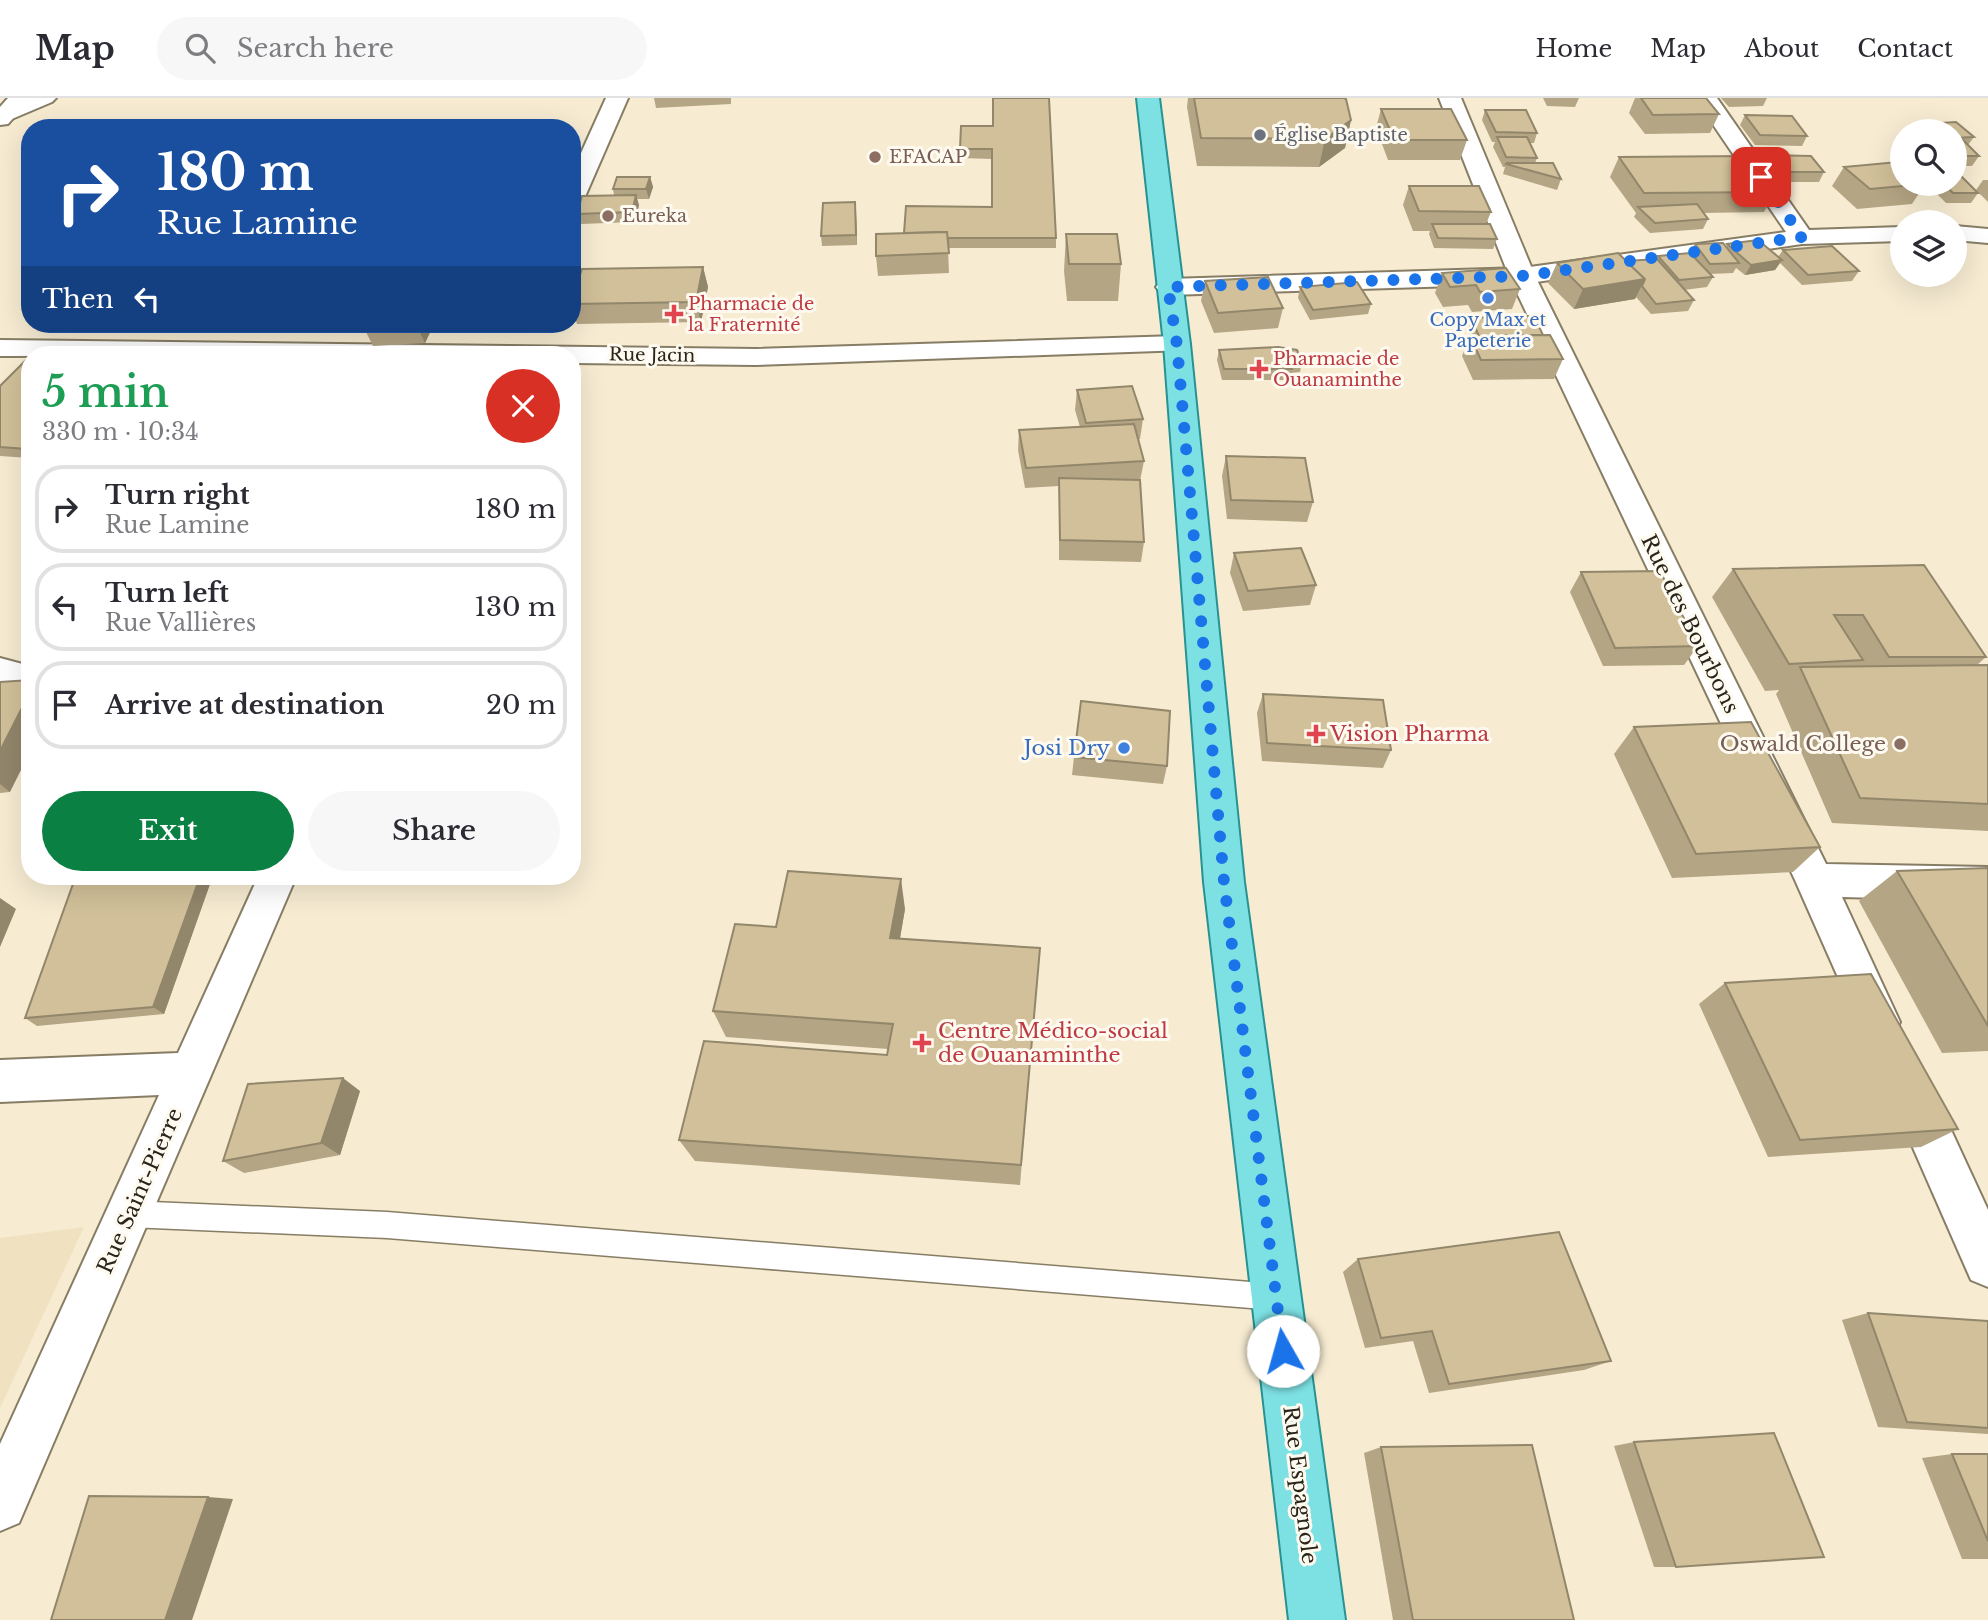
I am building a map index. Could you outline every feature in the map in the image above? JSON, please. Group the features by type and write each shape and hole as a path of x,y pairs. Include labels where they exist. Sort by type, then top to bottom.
{"main road":[{"name":"Rue Espagnole","path":"1148,98 1168,287 1177,345 1224,882 1317,1620"}],"street":[{"path":"1,119 20,98"},
{"path":"1,119 45,98"},
{"path":"581,179 617,98"},
{"name":"Rue des Bourbons","path":"1450,98 1522,276 1814,880 1988,1264"},
{"path":"1706,98 1802,237"},
{"path":"1168,287 1522,276 1802,237 1890,234"},
{"path":"1967,234 1988,236"},
{"name":"Rue Jacin","path":"581,350 756,357 1177,345"},
{"name":"Rue Jacin","path":"0,348 21,348"},
{"path":"0,671 21,677"},
{"path":"1814,880 1988,884"},
{"name":"Rue Saint-Pierre","path":"0,1504 193,1073 274,885"},
{"path":"0,1081 193,1073"}],"lane":[{"path":"130,1214 387,1225 1276,1297"}],"shaded area":[{"path":"84,1227 0,1408 0,1238"}],"building":[{"path":"993,98 1049,98 1056,238 947,238 947,232 904,233 906,206 992,207 992,149 960,149 961,126 993,126"},
{"path":"1194,98 1344,98 1351,120 1325,139 1201,138"},
{"path":"1641,98 1706,98 1719,114 1653,115"},
{"path":"1381,109 1451,109 1467,140 1394,140"},
{"path":"1485,110 1526,110 1537,133 1496,132"},
{"path":"1745,115 1792,116 1807,136 1760,135"},
{"path":"1497,137 1527,137 1537,158 1506,157"},
{"path":"1967,144 1979,156 1967,156"},
{"path":"1771,155 1811,156 1824,172 1783,172"},
{"path":"1746,156 1775,192 1644,193 1619,157"},
{"path":"1553,163 1561,179 1506,164"},
{"path":"1890,163 1890,187 1870,189 1844,167"},
{"path":"617,177 650,177 646,189 613,189"},
{"path":"1967,182 1978,193 1967,193"},
{"path":"1409,186 1479,186 1491,212 1419,211"},
{"path":"636,195 632,212 581,214 582,196"},
{"path":"855,202 856,235 821,236 823,203"},
{"path":"1697,204 1708,219 1655,223 1638,207"},
{"path":"1432,224 1490,224 1497,239 1438,238"},
{"path":"947,232 949,253 876,256 876,234"},
{"path":"1066,234 1117,234 1121,264 1069,264"},
{"path":"1758,240 1782,260 1751,265 1727,244"},
{"path":"1723,243 1739,263 1710,264 1695,244"},
{"path":"1832,246 1859,271 1808,275 1783,250"},
{"path":"1618,253 1645,279 1583,289 1557,263"},
{"path":"1690,253 1713,277 1679,280 1658,256"},
{"path":"1657,259 1694,300 1656,304 1642,286 1645,279 1626,261"},
{"path":"703,267 696,302 581,304 582,269"},
{"path":"1506,268 1520,289 1480,292 1476,285 1450,287 1442,273"},
{"path":"1268,277 1283,308 1218,313 1205,281"},
{"path":"1357,282 1371,304 1313,310 1300,287"},
{"path":"1534,316 1543,335 1479,336 1471,318"},
{"path":"1550,335 1563,359 1481,360 1470,336"},
{"path":"1278,347 1297,350 1302,362 1292,363 1292,369 1224,369 1219,350"},
{"path":"21,365 21,449 0,447 0,386"},
{"path":"1132,386 1143,419 1086,423 1077,390"},
{"path":"1134,424 1144,461 1026,468 1019,430"},
{"path":"1226,456 1305,458 1313,502 1231,500"},
{"path":"1059,478 1140,480 1144,542 1060,540"},
{"path":"1301,548 1316,585 1248,591 1234,553"},
{"path":"1924,565 1986,657 1889,657 1863,615 1834,615 1863,660 1789,664 1733,569"},
{"path":"1660,571 1698,646 1615,648 1581,572"},
{"path":"1988,665 1988,804 1860,798 1800,667"},
{"path":"21,681 21,710 0,751 0,682"},
{"path":"1263,694 1383,700 1391,750 1267,743"},
{"path":"1081,701 1170,711 1167,766 1074,757"},
{"path":"1751,722 1820,847 1696,854 1634,727"},
{"path":"1988,868 1988,1026 1897,871"},
{"name":"Centre Médico-social de Ouanaminthe","path":"788,871 901,879 890,938 1040,948 1021,1165 679,1140 704,1041 887,1055 893,1024 713,1011 735,924 776,927"},
{"path":"73,885 197,885 153,1007 25,1018"},
{"path":"1871,974 1958,1129 1800,1140 1725,983"},
{"path":"343,1078 321,1143 223,1161 248,1084"},
{"path":"1559,1232 1611,1361 1449,1384 1432,1331 1381,1338 1358,1259"},
{"path":"1868,1313 1988,1321 1988,1428 1907,1422"},
{"path":"1774,1433 1824,1557 1676,1567 1634,1442"},
{"path":"1532,1445 1574,1620 1413,1620 1381,1447"},
{"path":"1952,1454 1988,1454 1988,1541"},
{"path":"89,1496 208,1497 165,1620 51,1620"}],"place":[{"name":"Église Baptiste","path":"1260,135"},
{"name":"EFACAP","path":"875,157"},
{"name":"Eureka","path":"608,216"},
{"name":"Copy Max et Papeterie","path":"1488,298"},
{"name":"Pharmacie de la Fraternité","path":"674,314"},
{"name":"Pharmacie de Ouanaminthe","path":"1259,369"},
{"name":"Vision Pharma","path":"1316,734"},
{"name":"Oswald College","path":"1900,744"},
{"name":"Josi Dry","path":"1124,748"},
{"name":"Centre Médico-social de Ouanaminthe","path":"922,1043"}],"route":[{"path":"1283,1351 1224,882 1177,345 1168,287 1522,276 1802,237 1761,177"}]}
